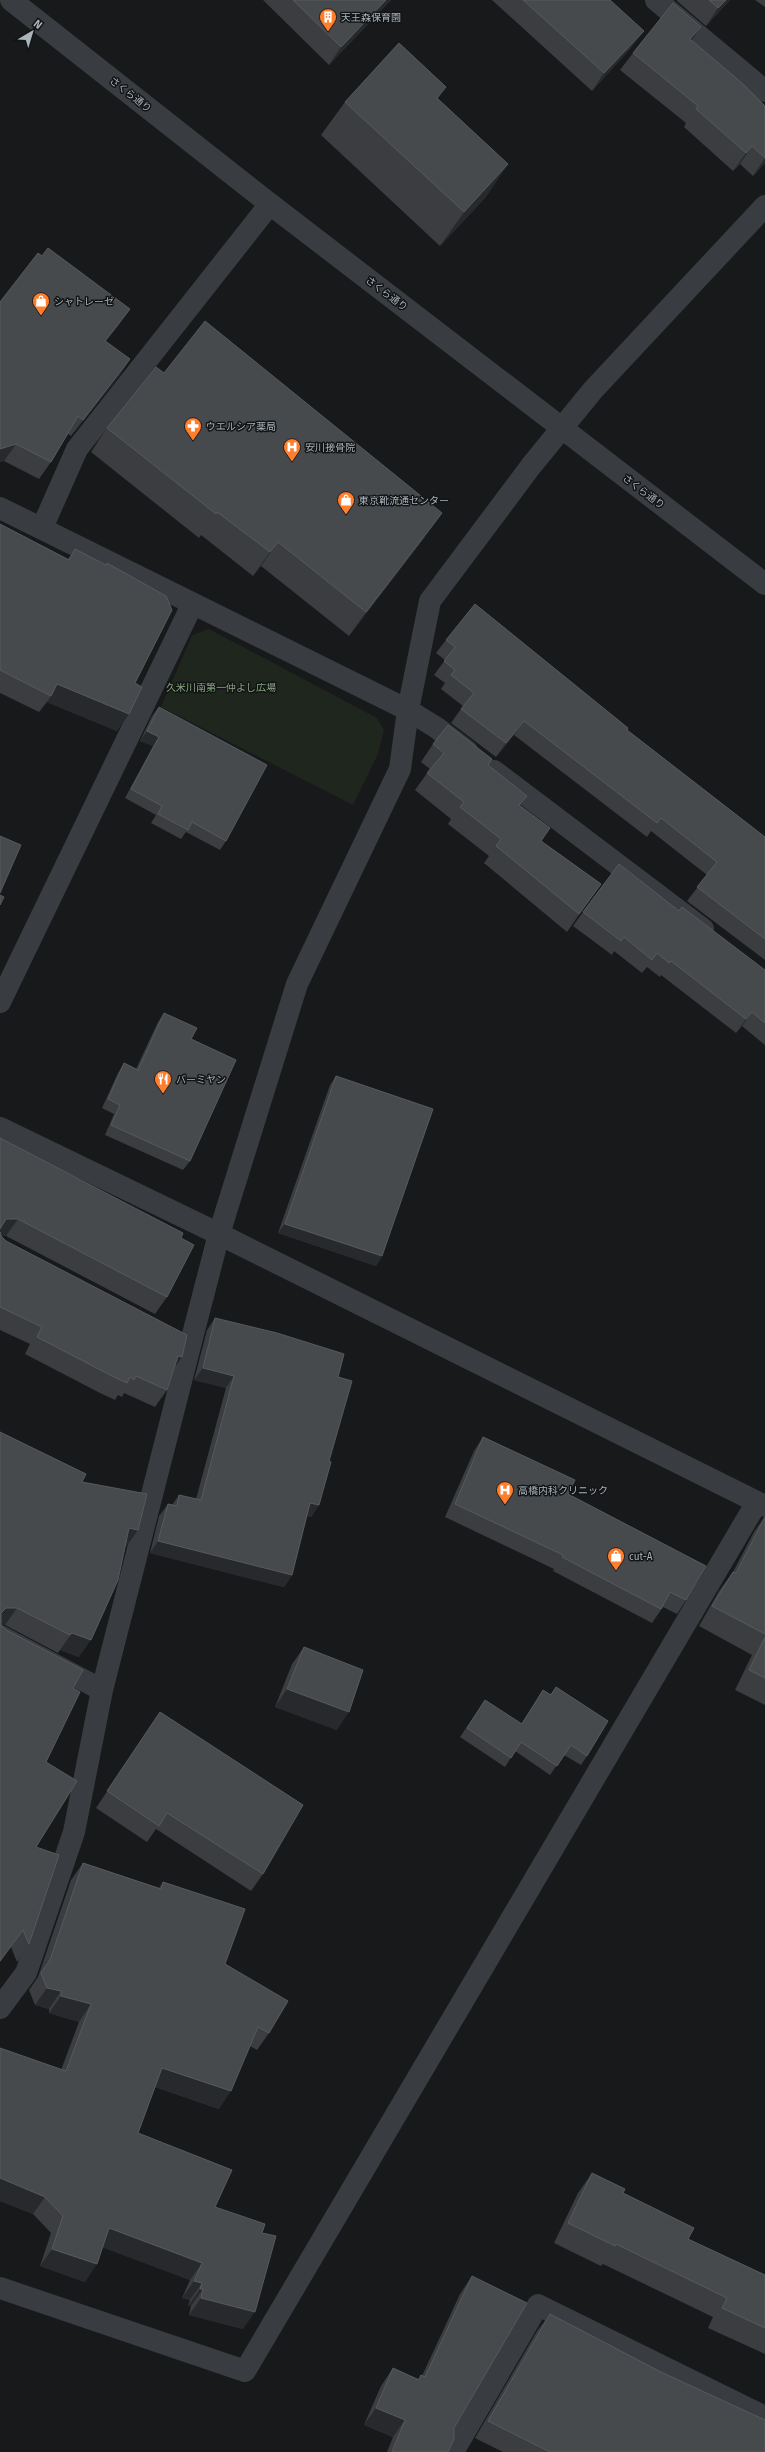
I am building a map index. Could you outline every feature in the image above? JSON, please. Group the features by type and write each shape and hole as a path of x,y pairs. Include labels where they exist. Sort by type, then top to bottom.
{"street":[{"name":"さくら通り","path":"11,0 270,204 765,584"},
{"path":"656,0 765,91"},
{"path":"42,528 77,449 270,204"},
{"path":"0,2008 26,1973 74,1832 102,1690 219,1234 297,984 400,769 408,710 430,601 562,428 593,390 765,206"},
{"path":"0,508 192,605 408,710 437,728 719,941"},
{"path":"0,1002 192,605"},
{"path":"0,1128 219,1234 761,1504 246,2371 0,2288"},
{"path":"168,1335 190,1346"},
{"path":"0,1636 102,1690"},
{"path":"454,2452 538,2305 765,2417"}],"green space":[{"name":"久米川南第一仲よし広場","path":"209,629 377,718 384,730 378,754 353,805 161,707 192,635"}],"building":[{"path":"293,0 386,0 341,47"},
{"path":"523,0 610,0 644,31 604,73"},
{"path":"709,0 726,0 718,8"},
{"path":"673,3 701,27 690,39 743,84 765,106 765,158 752,146 746,153 696,109 698,106 633,53"},
{"path":"399,43 446,87 437,98 508,164 464,212 345,102"},
{"path":"48,248 130,309 105,341 130,359 83,420 78,416 51,462 16,444 0,449 0,302 38,253 42,256"},
{"path":"205,321 442,513 366,612 278,542 270,552 217,512 216,514 107,428 156,367 164,373"},
{"path":"0,524 69,560 75,549 106,565 107,563 166,596 172,610 135,683 142,687 129,714 57,684 51,696 0,670"},
{"path":"475,604 628,728 627,730 765,837 765,939 697,887 717,862 661,818 657,823 524,721 506,743 461,709 474,693 451,675 455,670 444,661 455,647 446,640"},
{"path":"159,707 267,765 226,841 192,822 188,830 158,814 162,806 131,789 159,737 147,731"},
{"path":"448,725 492,759 488,765 527,796 519,805 550,828 541,841 601,884 579,914 496,846 501,839 460,807 464,802 427,773 444,753 433,744"},
{"path":"0,836 21,845 0,893"},
{"path":"619,864 679,911 682,907 765,970 765,1023 752,1012 746,1019 671,961 669,963 657,953 652,960 624,937 621,941 583,912"},
{"path":"0,895 4,897 0,905"},
{"name":"バーミヤン","path":"164,1013 197,1028 191,1039 236,1060 190,1161 111,1125 120,1105 108,1099 124,1063 138,1070"},
{"path":"336,1076 433,1109 382,1256 285,1224"},
{"path":"0,1138 183,1233 181,1238 194,1245 167,1297 18,1219 6,1219 0,1229"},
{"path":"0,1232 1,1236 6,1241 187,1335 182,1357 178,1356 167,1390 136,1376 134,1380 130,1377 127,1383 112,1376 37,1337 42,1327 0,1307"},
{"path":"215,1318 277,1333 344,1354 338,1377 352,1381 329,1461 331,1462 319,1505 310,1503 292,1575 158,1541 168,1504 177,1506 179,1495 201,1500 234,1376 203,1368"},
{"path":"0,1432 86,1474 82,1482 147,1494 138,1530 129,1528 118,1580 91,1640 72,1633 70,1635 17,1608 6,1608 1,1613 1,1625 6,1630 83,1670 73,1688 80,1692 46,1762 77,1781 36,1847 59,1855 29,1944 23,1930 0,1961"},
{"path":"483,1437 575,1480 568,1494 706,1566 686,1600 670,1592 661,1609 562,1557 563,1555 455,1504"},
{"path":"765,1517 765,1634 712,1606 733,1572 736,1573"},
{"path":"765,1637 765,1678 749,1670"},
{"path":"304,1647 363,1670 349,1712 287,1689"},
{"path":"556,1687 608,1721 587,1756 571,1745 557,1766 521,1742 511,1758 467,1728 485,1700 522,1724 543,1690 551,1695"},
{"path":"160,1712 303,1805 263,1874 167,1813 159,1826 107,1791"},
{"path":"83,1863 161,1889 163,1882 245,1909 225,1964 288,2001 269,2033 258,2027 231,2091 162,2068 138,2133 232,2170 215,2207 265,2224 262,2233 276,2236 255,2312 201,2298 203,2289 200,2289 202,2283 194,2281 202,2263 109,2228 97,2264 52,2249 63,2216 45,2197 0,2178 0,2048 66,2071 91,2004 61,1996 61,1991 47,1988 41,1973 50,1960"},
{"path":"592,2173 625,2189 623,2193 694,2228 688,2239 765,2275 765,2328 722,2308 727,2298 616,2244 615,2246 568,2223"},
{"path":"472,2276 527,2303 454,2428 454,2439 448,2452 392,2452 405,2420 376,2408 393,2368 419,2380 421,2375 425,2377"},
{"path":"550,2314 661,2372 765,2420 765,2452 550,2452 488,2421"}],"place":[{"name":"天王森保育園","path":"328,32"},
{"name":"シャトレーゼ","path":"41,316"},
{"name":"ウエルシア薬局","path":"193,441"},
{"name":"安川接骨院","path":"292,462"},
{"name":"東京靴流通センター","path":"346,515"},
{"name":"バーミヤン","path":"163,1094"},
{"name":"高橋内科クリニック","path":"505,1505"},
{"name":"cut-A","path":"616,1571"}]}
